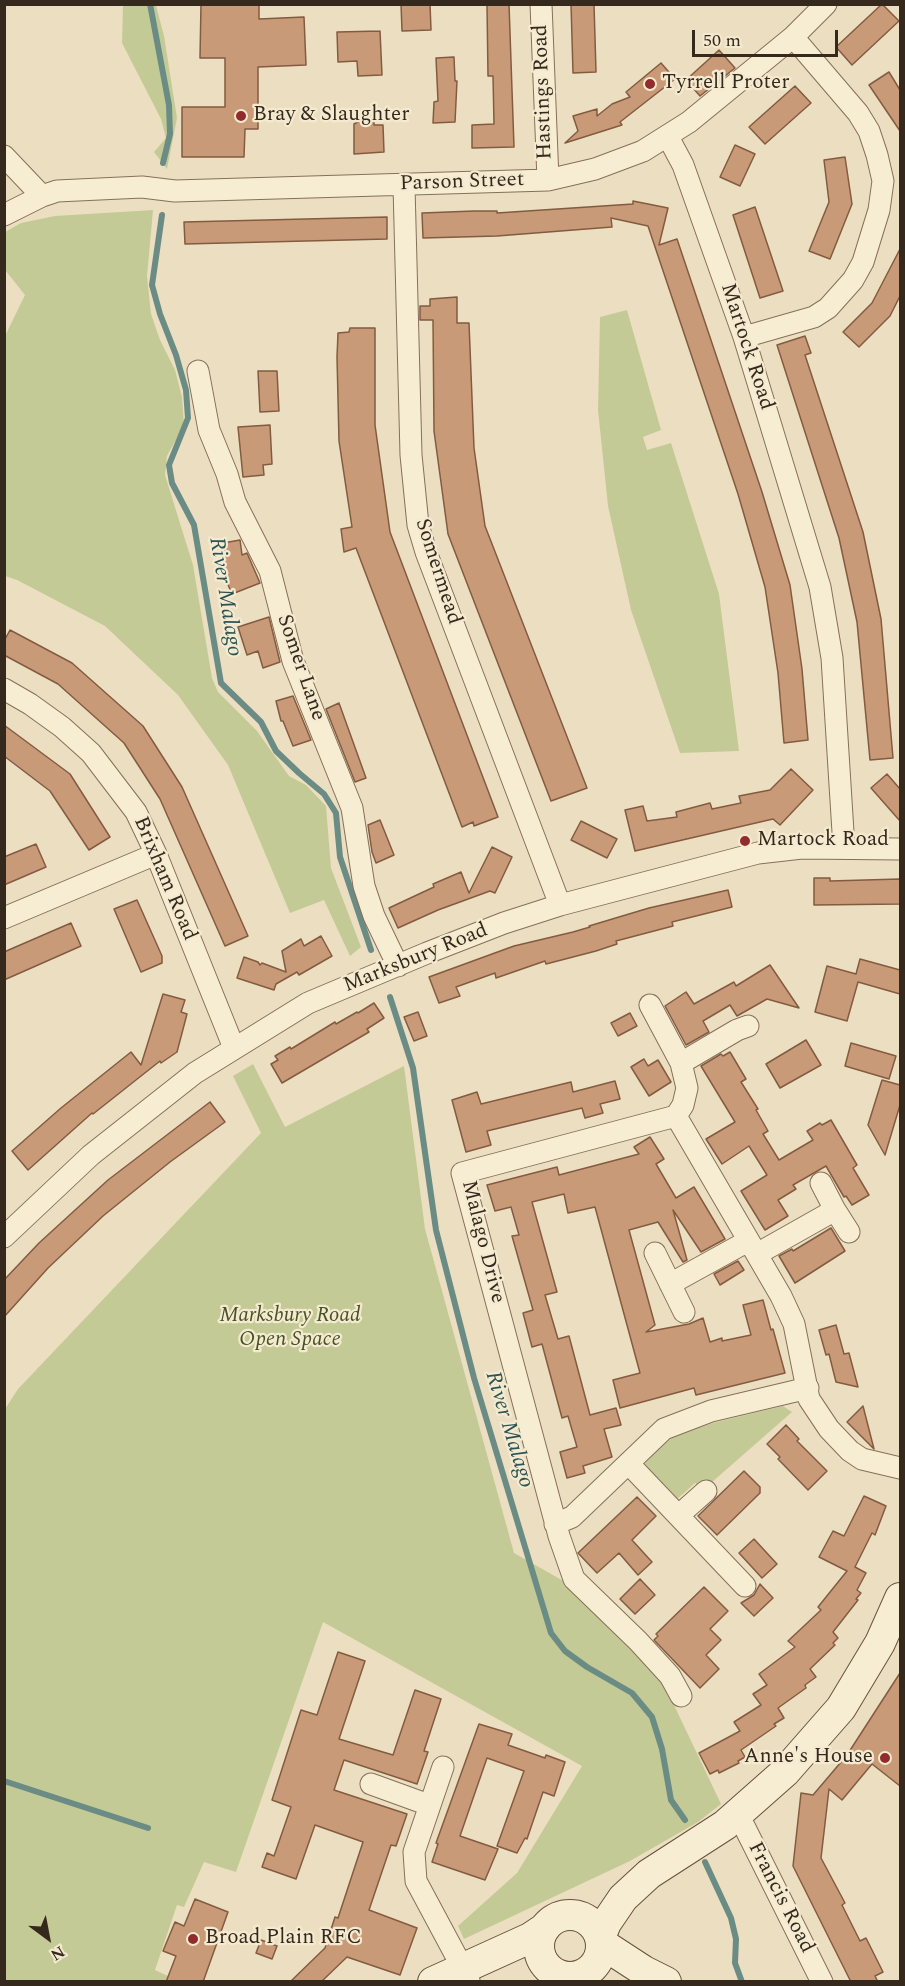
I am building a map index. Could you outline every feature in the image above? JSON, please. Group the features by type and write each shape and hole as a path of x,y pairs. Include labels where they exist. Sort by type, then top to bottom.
{"main road":[{"path":"555,1977 585,1973 593,1966 598,1958 600,1941 606,1923 623,1898 649,1874 738,1814 786,1773 841,1708 880,1643 900,1598"},
{"path":"433,1982 466,1975 620,1886 649,1874"},
{"path":"555,1977 542,1958 539,1949 540,1937 555,1922 576,1915 595,1927 600,1941 655,1976"},
{"path":"555,1977 604,1972 655,1976"}],"street":[{"name":"Hastings Road","path":"541,4 548,180"},
{"name":"Parson Street","path":"4,215 57,191 142,187 175,191 404,186 548,180 596,169 624,159 689,122 793,37 826,4"},
{"path":"744,337 814,316 828,308 853,280 863,262 879,210 883,181 878,155 869,131 858,113 793,37"},
{"name":"Martock Road","path":"668,136 683,165 744,337 820,587 832,658 844,848"},
{"path":"4,156 42,196"},
{"name":"Somermead","path":"404,186 411,455 418,525 426,552 560,905"},
{"name":"Somer Lane","path":"198,371 209,430 227,474 235,502 270,572 293,661 352,808 364,886 387,970"},
{"name":"Brixham Road","path":"4,689 62,727 91,753 136,813 156,854 234,1048"},
{"name":"Marksbury Road","path":"4,1237 91,1155 195,1073 308,1003 504,924 560,905 758,853 802,848 900,849"},
{"path":"4,918 156,854"},
{"path":"650,1005 681,1063 687,1088 683,1105 676,1116 753,1247 794,1324 809,1399 829,1429 850,1451 862,1459 900,1468"},
{"path":"681,1063 737,1030 748,1026"},
{"name":"Malago Drive","path":"676,1116 462,1173 555,1524 574,1579 638,1641 670,1676 681,1696"},
{"path":"821,1183 849,1232"},
{"path":"670,1284 835,1210"},
{"path":"655,1253 684,1312"},
{"path":"555,1524 572,1517 664,1429 711,1411 808,1388"},
{"path":"629,1464 745,1586"},
{"path":"679,1515 706,1491"},
{"path":"443,1767 414,1852 416,1881 466,1975"},
{"path":"371,1784 429,1805"},
{"name":"Francis Road","path":"738,1814 822,1982"}],"green space":[{"path":"123,5 156,5 164,36 177,118 167,169 154,152 166,138 161,119 122,43"},
{"path":"153,210 147,276 151,314 160,340 175,370 182,397 184,425 167,456 165,475 193,565 212,678 218,692 257,731 289,776 306,785 326,806 331,868 361,947 350,956 324,900 290,913 228,765 178,695 105,626 5,576 5,336 25,295 5,270 5,232 21,223 55,216"},
{"path":"627,310 661,430 643,437 647,450 671,443 719,594 739,751 680,753 631,610 608,506 598,410 600,317"},
{"name":"Marksbury Road Open Space","path":"253,1064 285,1127 404,1066 425,1229 514,1553 567,1583 644,1658 665,1686 721,1804 698,1822 630,1861 464,1939 458,1926 517,1873 582,1766 323,1622 236,1872 204,1862 184,1907 177,1905 155,1970 168,1976 166,1981 5,1981 5,1409 18,1389 261,1133 233,1076"},
{"path":"783,1406 792,1412 703,1490 695,1483 675,1501 642,1467 657,1449 676,1435 713,1423"}],"building":[{"path":"201,4 259,4 259,19 304,17 306,65 258,67 258,129 245,129 244,157 182,157 182,107 225,107 225,58 200,58"},
{"path":"401,4 430,4 431,30 402,31"},
{"path":"487,4 509,4 514,147 472,148 472,125 494,124 493,76 488,76"},
{"path":"571,4 594,4 596,72 573,73"},
{"path":"882,4 899,21 852,65 836,47"},
{"path":"380,31 382,75 358,76 357,61 338,62 337,32"},
{"path":"719,50 735,68 700,96 686,80"},
{"path":"454,57 455,81 457,81 455,122 433,123 434,102 438,101 436,58"},
{"path":"661,63 675,79 620,122 622,125 565,143 578,131 573,116 597,109 597,116 612,104 630,97 626,92"},
{"path":"889,72 900,90 900,131 869,85"},
{"path":"795,86 811,103 765,144 749,127"},
{"path":"374,122 374,125 383,125 384,152 354,154 354,124"},
{"path":"735,145 755,154 740,186 720,177"},
{"path":"845,157 852,204 830,259 809,251 829,202 824,160"},
{"path":"633,201 668,208 659,245 677,239 762,492 790,585 802,669 808,740 784,743 778,673 765,587 738,494 648,226 611,218 612,227 497,236 423,238 422,213 497,211 497,213 633,204"},
{"path":"755,207 783,291 760,298 733,215"},
{"path":"387,217 387,239 185,244 184,222"},
{"path":"900,249 900,296 890,316 859,347 843,332 872,303"},
{"path":"457,297 457,323 469,323 474,448 485,526 587,788 551,801 448,534 434,431 433,320 420,320 420,306 430,306 430,299"},
{"path":"350,328 375,328 375,425 390,532 498,817 474,826 473,822 462,827 356,548 344,552 341,529 352,527 339,441 337,357 338,333 349,332"},
{"path":"805,336 811,353 805,355 863,532 881,619 893,758 870,760 857,622 839,538 777,345"},
{"path":"258,371 277,371 279,411 260,412"},
{"path":"270,425 272,464 263,465 264,475 243,477 238,427"},
{"path":"240,540 242,555 247,553 260,583 232,594 219,564 225,561 223,543"},
{"path":"269,617 280,662 263,668 258,651 247,655 238,627"},
{"path":"10,630 72,663 143,726 182,787 248,936 225,946 160,799 124,743 58,684 4,655 4,641"},
{"path":"293,696 311,740 293,746 283,721 281,721 276,701"},
{"path":"339,703 366,778 355,782 326,709"},
{"path":"4,725 70,774 110,837 89,850 50,791 4,756"},
{"path":"791,769 813,790 780,825 773,819 635,851 625,810 643,806 647,821 677,817 676,812 710,803 712,809 741,803 739,796 770,790"},
{"path":"887,774 900,789 900,821 871,788"},
{"path":"380,820 394,855 376,863 368,825"},
{"path":"581,821 617,839 607,858 571,840"},
{"path":"36,844 46,867 4,885 4,857"},
{"path":"492,847 512,857 495,893 490,891 398,928 389,908 461,872 469,893"},
{"path":"814,878 830,878 830,881 900,879 900,904 814,905"},
{"path":"728,890 732,907 672,922 673,926 616,941 617,944 596,951 546,964 545,961 496,978 495,973 456,987 460,996 439,1003 429,977 514,946 573,932 649,908"},
{"path":"137,900 162,956 162,963 141,972 114,909"},
{"path":"71,923 81,946 4,980 4,952"},
{"path":"321,936 332,956 299,975 297,972 276,984 274,990 237,978 244,957 260,965 262,963 286,972 282,951 301,939 304,946"},
{"path":"860,959 900,970 900,994 858,982 847,1021 815,1012 827,966 856,974"},
{"path":"770,965 799,1008 767,999 737,1016 730,1005 703,1021 709,1032 686,1045 665,1006 686,992 694,1004 734,982 736,986"},
{"path":"163,994 185,1000 181,1012 187,1014 177,1052 161,1063 160,1061 92,1113 28,1170 12,1151 131,1052 141,1065"},
{"path":"374,1003 384,1018 367,1029 369,1032 282,1083 271,1064 278,1060 275,1056"},
{"path":"418,1012 427,1036 414,1041 404,1017"},
{"path":"630,1013 637,1026 618,1036 611,1023"},
{"path":"806,1040 821,1065 780,1088 766,1064"},
{"path":"851,1043 896,1056 889,1079 845,1066"},
{"path":"730,1052 746,1079 741,1082 758,1109 756,1110 768,1131 763,1134 779,1160 813,1140 807,1131 820,1123 822,1125 831,1120 857,1165 853,1168 869,1195 852,1205 846,1196 844,1197 826,1166 793,1185 796,1189 778,1200 788,1216 765,1230 741,1191 767,1175 749,1146 722,1164 706,1139 735,1122 701,1066 721,1054 723,1056"},
{"path":"644,1059 648,1066 658,1060 671,1082 649,1096 631,1067"},
{"path":"882,1080 900,1085 900,1105 885,1155 868,1125"},
{"path":"615,1081 620,1099 600,1104 603,1113 585,1118 582,1108 487,1131 491,1145 466,1152 452,1100 477,1092 481,1104 571,1082 573,1092"},
{"path":"210,1102 225,1122 170,1162 103,1216 48,1268 4,1317 4,1280 39,1243 108,1180"},
{"path":"650,1137 664,1159 656,1164 676,1198 694,1187 725,1239 701,1252 673,1210 687,1260 683,1262 658,1222 629,1230 655,1325 646,1332 689,1324 703,1318 710,1342 722,1338 722,1341 751,1335 743,1305 763,1300 785,1373 696,1395 694,1388 620,1408 613,1380 640,1373 595,1207 568,1213 564,1194 532,1202 557,1292 545,1295 558,1339 569,1336 590,1415 616,1408 621,1425 604,1429 612,1457 583,1466 585,1473 567,1478 560,1452 577,1447 568,1416 562,1418 542,1344 532,1347 523,1313 533,1310 512,1236 519,1235 511,1207 495,1211 487,1185 557,1167 559,1175 639,1154 634,1147"},
{"path":"831,1228 845,1251 795,1283 779,1256 792,1249 793,1251"},
{"path":"738,1261 744,1270 720,1285 714,1274"},
{"path":"836,1325 844,1354 849,1353 858,1387 836,1382 829,1354 826,1355 819,1330"},
{"path":"863,1406 874,1449 847,1422"},
{"path":"786,1425 799,1439 797,1441 827,1471 808,1490 767,1444"},
{"path":"744,1471 760,1487 760,1493 717,1535 698,1516"},
{"path":"864,1496 886,1506 875,1535 872,1533 855,1567 866,1573 857,1590 861,1593 833,1632 838,1638 833,1643 835,1645 810,1669 816,1677 805,1685 806,1688 778,1708 784,1718 741,1750 745,1757 738,1761 739,1763 719,1773 718,1770 710,1774 699,1753 740,1731 734,1722 761,1705 753,1694 767,1685 759,1674 795,1647 788,1641 821,1610 818,1607 847,1571 819,1557 833,1531 844,1536"},
{"path":"637,1497 656,1516 632,1540 652,1562 638,1575 619,1553 597,1573 578,1553"},
{"path":"754,1539 777,1564 762,1578 739,1553"},
{"path":"640,1579 655,1595 635,1614 620,1599"},
{"path":"760,1584 773,1598 754,1616 741,1603 754,1595"},
{"path":"704,1587 728,1611 710,1629 721,1640 706,1655 719,1669 700,1688 654,1640 658,1636 656,1634"},
{"path":"338,1652 365,1661 339,1739 393,1755 415,1690 441,1699 424,1751 428,1752 417,1784 344,1760 334,1790 407,1814 396,1846 391,1845 369,1910 417,1928 400,1975 347,1957 321,1982 290,1982 325,1948 335,1917 338,1918 363,1842 315,1825 296,1879 262,1867 267,1853 274,1856 291,1807 272,1800 301,1710 317,1715"},
{"path":"900,1673 900,1786 872,1764 842,1800 829,1789 821,1858 845,1903 842,1905 860,1941 866,1938 883,1972 875,1976 878,1982 851,1982 793,1866 801,1793 813,1795 847,1755"},
{"path":"479,1724 512,1734 508,1745 545,1758 546,1755 565,1762 554,1796 543,1792 527,1839 525,1838 517,1853 497,1846 524,1771 487,1758 460,1836 498,1849 485,1880 432,1862 438,1844 436,1843"},
{"name":"Broad Plain RFC","path":"195,1899 228,1912 203,1982 166,1982 176,1956 163,1951 175,1922 184,1926"},
{"path":"261,1940 277,1946 272,1959 256,1953"}],"waterway":[{"name":"River Malago","path":"150,4 169,105 170,134 163,163"},
{"name":"River Malago","path":"162,215 152,285 186,390 188,418 169,465 172,483 194,525 221,683 261,722 276,751 324,794 336,813 340,857 371,950"},
{"name":"River Malago","path":"390,997 413,1068 436,1230 474,1378 551,1633 565,1651 587,1667 632,1693 652,1717 662,1749 671,1800 685,1820"},
{"path":"4,1781 148,1828"},
{"name":"River Malago","path":"705,1862 731,1918 736,1939 735,1963 742,1982"}],"place":[{"name":"Tyrrell Proter","path":"650,84"},
{"name":"Bray & Slaughter","path":"241,116"},
{"name":"Martock Road","path":"745,841"},
{"name":"Anne's House","path":"885,1758"},
{"name":"Broad Plain RFC","path":"193,1939"}]}
